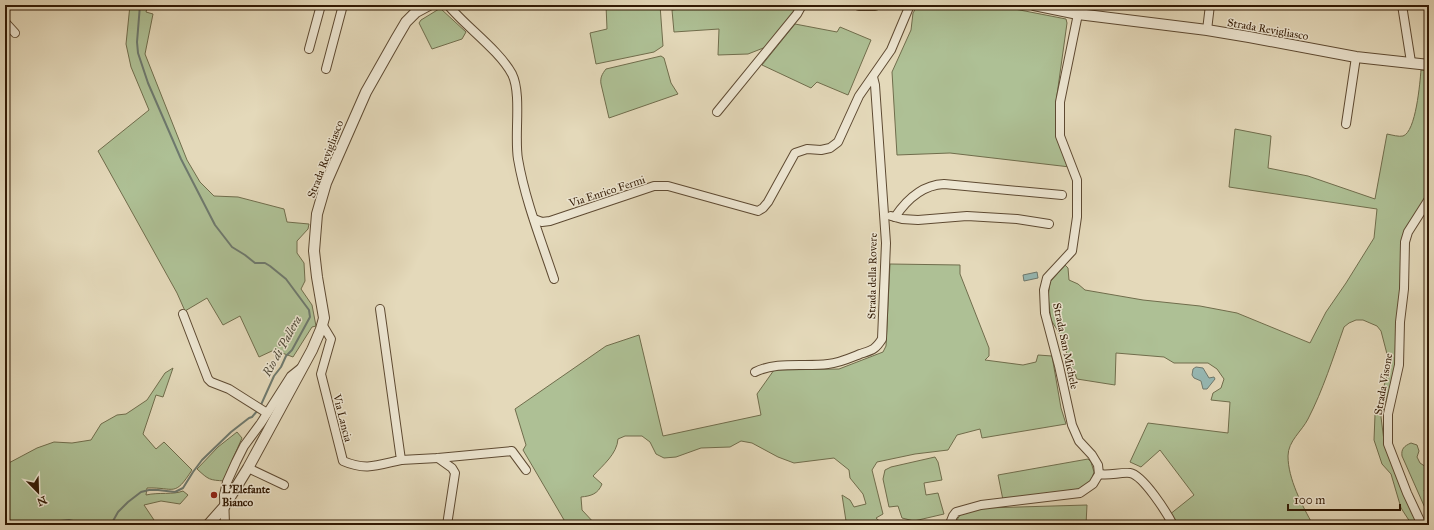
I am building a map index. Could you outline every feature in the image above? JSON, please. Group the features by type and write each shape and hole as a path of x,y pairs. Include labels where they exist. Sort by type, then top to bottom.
{"street":[{"path":"308,49 320,5"},
{"path":"326,69 343,5"},
{"name":"Strada Revigliasco","path":"208,525 224,507 248,468 312,350 322,324 323,311 314,251 317,214 326,183 366,92 396,39 406,22 416,12 429,5"},
{"path":"448,5 502,60 512,76 516,89 518,158 522,178 554,279"},
{"path":"717,112 797,14 802,5"},
{"path":"859,5 875,5"},
{"path":"873,77 891,50 910,5"},
{"name":"Strada Revigliasco","path":"1035,5 1078,14 1207,30 1356,57 1429,65"},
{"path":"1207,30 1210,5"},
{"path":"1402,5 1411,62"},
{"name":"Strada San Michele","path":"1078,14 1060,102 1060,136 1077,180 1078,217 1072,251 1048,278 1044,290 1045,313 1072,425 1079,441 1092,455 1098,465 1099,474"},
{"path":"5,22 15,33"},
{"path":"1346,124 1356,57"},
{"name":"Via Enrico Fermi","path":"534,218 542,222 550,221 654,186 668,186 758,211 768,202 794,153 807,149 821,150 830,148 838,142 859,96 873,77"},
{"name":"Strada della Rovere","path":"755,372 763,368 774,366 828,364 840,362 876,348 882,339 886,243 875,85 873,77"},
{"path":"1049,224 1017,219 967,216 918,220 902,219 893,216 913,195 935,184 1062,196"},
{"name":"Strada Visone","path":"1422,525 1407,493 1388,444 1388,414 1399,365 1405,242 1408,232 1429,199"},
{"path":"380,309 401,460"},
{"path":"183,314 208,379 211,382 229,389 262,409"},
{"name":"Via Lancia","path":"322,324 331,339 321,374 343,461 365,468 401,460 512,451 526,470"},
{"name":"Strada Revigliasco","path":"224,507 224,495 227,482 262,409 291,376 303,366"},
{"path":"438,458 452,468 455,473 447,525"},
{"path":"248,468 284,485"},
{"path":"951,525 952,516 956,512 981,505 1080,493 1093,484 1099,474 1129,473 1136,475 1152,492 1173,525"},
{"path":"224,507 225,525"}],"green space":[{"path":"130,5 148,5 146,12 153,14 145,54 187,160 200,182 214,196 238,197 284,209 287,222 309,224 308,229 297,241 297,253 304,263 305,281 301,289 312,305 316,326 312,327 293,357 274,350 259,357 240,316 223,325 207,298 185,311 177,293 98,151 149,110 131,67 126,44"},
{"path":"606,5 660,5 663,46 654,52 596,64 590,33 607,29"},
{"path":"718,5 797,5 798,7 766,47 748,54 718,55 719,29 674,32 672,10"},
{"path":"921,5 994,5 1066,19 1067,23 1056,102 1070,167 950,153 897,155 892,72 911,30 913,13 916,8"},
{"path":"441,9 466,32 462,39 432,49 419,23 421,20"},
{"path":"795,24 837,32 840,27 871,40 848,95 817,82 811,88 762,65"},
{"path":"661,56 664,58 671,83 678,94 609,118 601,82 603,73 606,69"},
{"path":"1421,70 1429,71 1429,191 1405,230 1396,367 1381,417 1384,441 1395,472 1418,523 1416,525 1412,525 1401,508 1391,474 1382,464 1374,440 1375,415 1387,376 1387,354 1381,331 1377,326 1363,320 1356,320 1344,327 1328,374 1318,397 1305,423 1290,446 1288,456 1290,474 1300,500 1313,525 1177,525 1169,515 1194,495 1160,450 1141,467 1130,462 1148,423 1228,433 1230,402 1211,400 1213,393 1221,388 1224,379 1217,369 1208,363 1174,363 1164,357 1116,353 1115,385 1077,379 1058,331 1051,320 1048,297 1050,282 1065,265 1068,268 1069,280 1078,284 1085,290 1143,300 1200,306 1237,313 1310,343 1326,312 1374,238 1377,209 1229,187 1235,129 1271,136 1268,168 1308,176 1375,199 1387,134 1403,136 1407,133 1411,126 1420,85"},
{"path":"890,264 960,265 960,274 989,348 989,356 985,360 1023,365 1036,362 1038,355 1052,356 1061,408 1066,424 982,438 980,429 957,435 948,450 915,454 877,462 872,470 883,514 876,518 884,525 829,525 846,521 842,495 850,500 854,507 866,504 863,494 850,478 849,470 834,458 794,463 778,457 752,443 741,441 730,447 701,448 676,457 664,458 656,454 650,442 642,436 625,436 618,439 615,450 593,476 602,484 598,490 591,495 581,497 582,510 596,525 567,525 523,450 526,445 515,409 606,346 639,335 663,436 761,415 757,394 774,370 839,369 883,352 886,346"},
{"path":"173,368 163,397 156,395 143,434 156,449 164,442 192,470 177,488 147,488 146,495 183,491 188,495 180,504 161,501 144,505 154,520 147,525 5,525 5,465 37,448 54,442 72,443 91,440 101,424 117,415 126,414 147,400 165,373"},
{"path":"237,432 242,438 227,472 225,481 210,479 197,469 218,447"},
{"path":"1411,443 1417,445 1419,451 1417,457 1420,463 1429,469 1429,486 1424,490 1429,502 1429,517 1402,456 1402,451 1406,445"},
{"path":"935,457 938,462 942,480 924,483 926,495 938,493 944,514 914,521 902,518 898,506 889,507 883,479 885,470 891,467"},
{"path":"1088,459 1091,462 1094,472 1091,481 1079,489 1003,500 998,475"},
{"path":"1087,505 1086,525 955,525 961,514 985,508"}],"water":[{"path":"1037,272 1038,278 1024,281 1023,275"},
{"path":"1196,367 1203,368 1209,378 1214,377 1215,379 1207,389 1203,389 1201,381 1194,378 1192,375 1193,369"}],"waterway":[{"name":"Rio di Pallera","path":"140,5 137,42 138,53 148,83 181,159 215,225 232,247 255,263 265,263 286,279 309,310 310,317 292,350 286,356 281,367 274,376 260,407"},
{"name":"Rio di Pallera","path":"107,525 113,521 118,512 128,502 141,492 149,490 175,492 183,488 202,460 231,432 252,417 258,410"},
{"name":"Rio di Pallera","path":"49,525 51,522 69,520 90,525"}],"place":[{"name":"L'Elefante Bianco","path":"214,495"}]}
